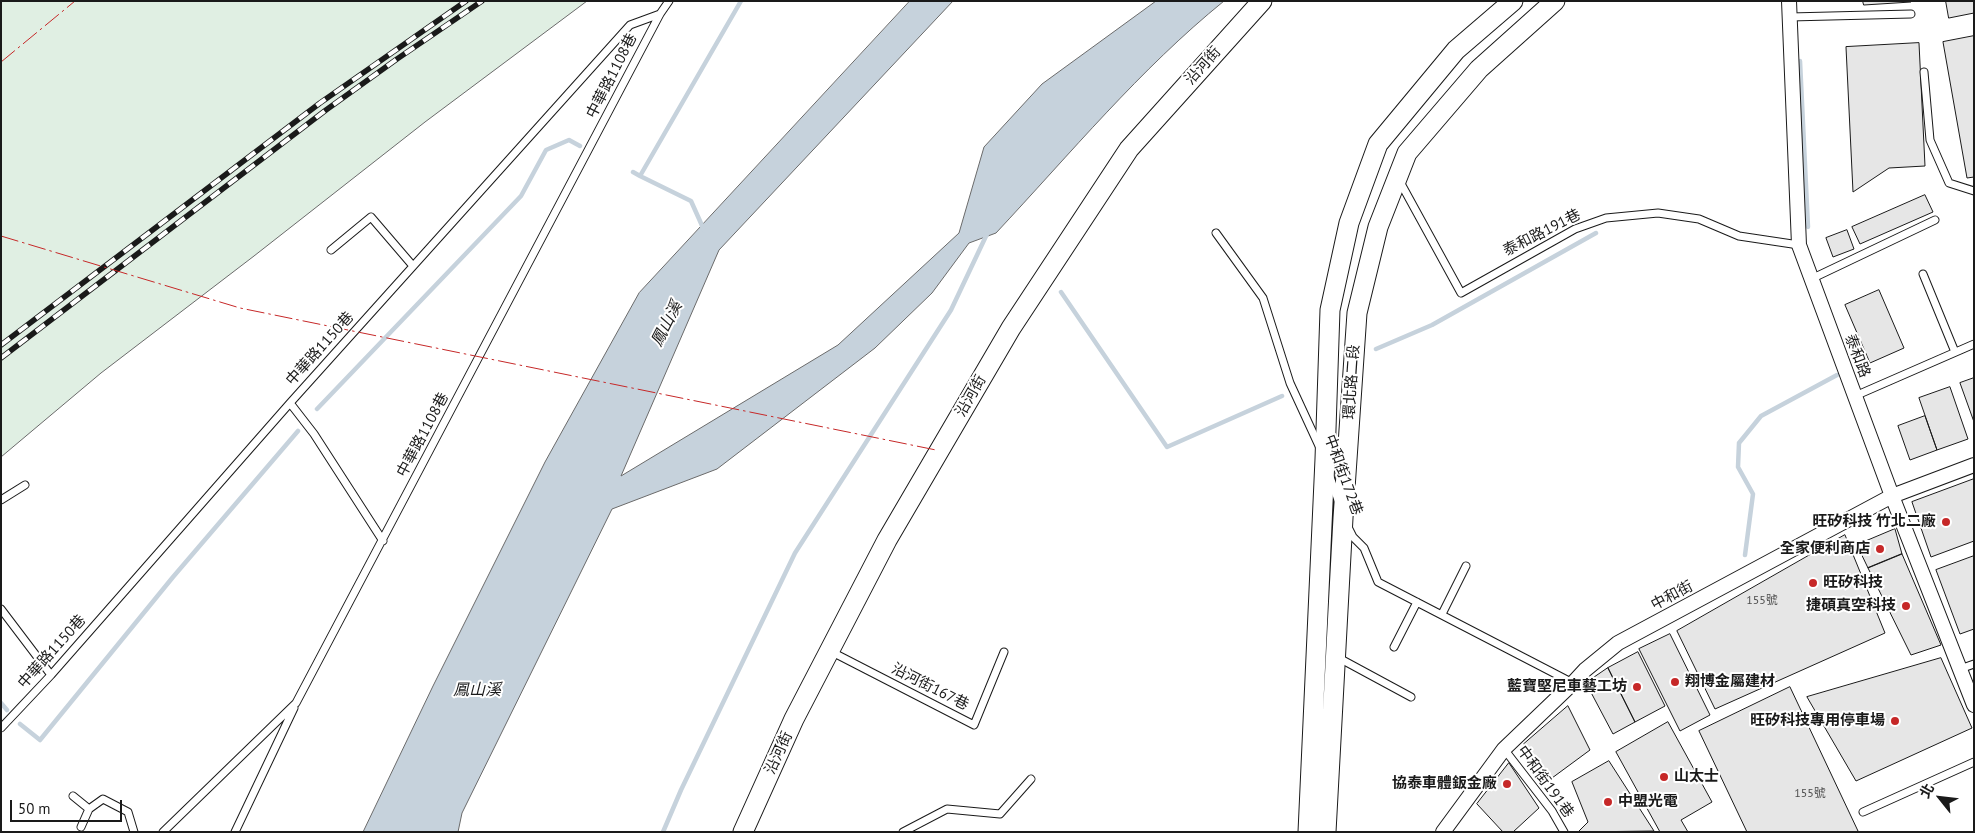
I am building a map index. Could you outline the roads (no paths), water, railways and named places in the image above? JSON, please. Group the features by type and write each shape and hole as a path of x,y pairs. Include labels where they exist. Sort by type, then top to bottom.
{"street":[{"name":"沿河街","path":"743,832 794,719 887,540 1011,328 1129,149 1262,1"},
{"name":"環北路二段","path":"1308,832 1330,310 1349,223 1378,144 1456,50 1513,1"},
{"name":"環北路二段","path":"1326,832 1343,518 1357,313 1378,227 1407,153 1479,69 1555,1"},
{"name":"泰和路","path":"1789,1 1799,245 1892,496 1974,705"},
{"name":"中和街","path":"1443,832 1504,749 1574,683 1585,670 1618,643 1892,496 1974,465"}],"lane":[{"path":"660,14 669,1"},
{"name":"中華路1150巷","path":"1,728 51,675 290,403 630,25 660,14"},
{"name":"中華路1108巷","path":"163,832 296,703 660,14"},
{"path":"1790,16 1911,14"},
{"path":"1924,72 1930,140 1949,183 1974,190"},
{"name":"泰和路191巷","path":"1397,178 1461,293 1575,229 1606,218 1658,213 1699,219 1738,236 1799,245"},
{"path":"331,250 371,217 413,266"},
{"path":"1811,279 1935,220"},
{"name":"中和街172巷","path":"1216,233 1263,298 1290,383 1325,460 1343,518 1353,537 1364,548 1378,582 1574,683"},
{"path":"1923,274 1955,352"},
{"path":"1855,396 1974,344"},
{"path":"290,403 314,434 383,541"},
{"path":"1,500 25,485"},
{"path":"1442,614 1466,566"},
{"path":"1394,646 1417,602"},
{"path":"1,609 51,675"},
{"name":"沿河街167巷","path":"829,651 974,725 1004,652"},
{"path":"1336,656 1411,697"},
{"path":"1960,669 1974,664"},
{"path":"234,832 296,703"},
{"name":"中和街191巷","path":"1504,749 1552,811 1564,832"},
{"path":"1863,812 1974,762"},
{"path":"903,832 947,809 1000,814 1031,779"},
{"path":"73,796 89,809"},
{"path":"81,827 89,809 103,799 128,812 134,832"}],"water":[{"name":"鳳山溪","path":"910,1 953,1 719,250 621,476 838,345 959,233 984,147 1042,84 1156,1 1224,1 1193,27 1134,83 996,233 969,243 932,293 875,348 717,469 612,509 462,813 458,832 363,832 433,686 545,462 639,293"}],"waterway":[{"path":"633,172 640,176 741,1"},
{"path":"1800,61 1808,227"},
{"path":"317,409 521,196 546,150 569,140 580,146"},
{"path":"640,176 691,201 704,230"},
{"path":"1376,349 1432,325 1596,233"},
{"path":"663,832 681,790 795,553 951,310 987,234"},
{"path":"1061,292 1167,447 1282,396"},
{"path":"1745,555 1753,494 1738,467 1739,443 1761,416 1837,375"},
{"path":"20,724 40,740 173,577 298,431"},
{"path":"1,703 7,710"}],"railway":[{"path":"1,345 320,103 466,1"},
{"path":"1,358 326,110 482,1"}],"place":[{"name":"旺矽科技 竹北二廠","path":"1946,522"},
{"name":"全家便利商店","path":"1880,549"},
{"name":"旺矽科技","path":"1813,583"},
{"name":"捷碩真空科技","path":"1906,606"},
{"name":"翔博金屬建材","path":"1675,682"},
{"name":"藍寶堅尼車藝工坊","path":"1637,687"},
{"name":"旺矽科技專用停車場","path":"1895,721"},
{"name":"山太士","path":"1664,777"},
{"name":"協泰車體鈑金廠","path":"1507,784"},
{"name":"中盟光電","path":"1608,802"}]}
